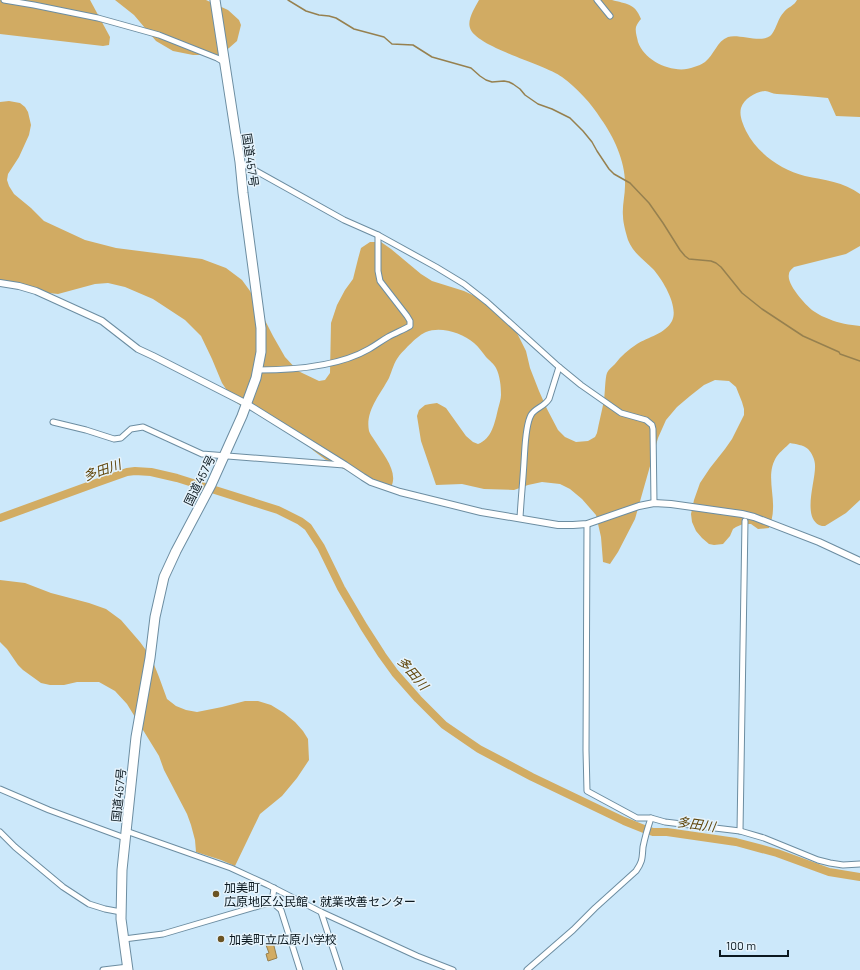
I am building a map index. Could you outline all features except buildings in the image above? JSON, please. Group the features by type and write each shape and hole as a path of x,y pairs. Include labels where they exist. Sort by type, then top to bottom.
{"highway":[{"name":"国道457号","path":"128,969 121,919 122,870 136,737 150,658 155,616 164,577 211,485 242,416 256,378 261,352 261,328 240,162 215,0"}],"street":[{"path":"4,0 98,18 159,35 224,62"},
{"path":"597,0 610,16"},
{"path":"240,162 344,220 378,235 436,267 473,290 581,385 621,413 646,420 652,425 653,429 654,503"},
{"path":"258,370 304,368 336,362 369,349 389,336 410,326 410,321 407,316 380,281 378,270 378,235"},
{"path":"0,283 19,286 36,292 102,321 138,349 246,404 371,482 400,492 481,512 558,525 587,524 639,506 654,503 742,514 754,517 819,542 860,561"},
{"path":"520,518 528,421 531,414 547,403 559,367"},
{"path":"53,422 114,439 122,438 132,429 143,427 202,454 345,465"},
{"path":"740,831 745,521"},
{"path":"587,524 587,791 638,818 651,818 665,822 740,831 764,838 818,860 843,865 860,864"},
{"path":"0,789 49,810 231,868 321,912 417,956 453,970"},
{"path":"527,970 573,930 636,871 640,866 642,859 644,843 651,818"},
{"path":"0,832 15,847 62,887 89,904 121,912"},
{"path":"272,902 274,888"},
{"path":"124,939 163,934 272,902"},
{"path":"272,902 281,910 300,970"},
{"path":"321,912 340,970"},
{"path":"103,970 128,969"}],"shaded area":[{"path":"0,0 90,0 110,37 109,45 103,46 0,34"},
{"path":"115,0 206,0 228,10 239,20 241,25 237,41 220,55 193,55 173,51 156,41 134,15"},
{"path":"479,0 612,0 630,5 636,10 641,19 636,26 636,31 638,42 647,55 654,61 670,68 686,69 705,62 718,45 728,37 738,36 763,39 768,37 774,31 782,14 797,0 860,0 860,117 836,116 828,98 775,94 768,91 754,94 747,99 741,108 741,117 746,131 757,147 771,160 787,170 805,176 841,184 860,194 860,246 846,254 794,267 789,274 789,278 794,289 802,300 815,312 836,322 860,326 860,500 846,513 825,526 819,525 814,520 811,514 811,497 815,472 814,459 808,449 790,443 777,456 772,469 771,482 773,512 769,528 758,529 751,524 743,524 733,529 730,536 723,544 709,544 702,538 696,531 692,522 691,514 694,500 700,483 732,439 744,415 742,402 736,387 729,381 715,380 704,385 690,396 677,407 666,420 658,438 635,519 610,564 603,562 601,537 596,515 582,499 570,489 560,484 542,482 514,490 484,489 462,484 436,485 421,441 417,416 419,410 425,405 437,403 446,408 466,436 478,444 487,438 492,430 501,398 500,381 495,367 476,345 464,336 445,330 432,330 419,336 397,358 389,378 374,403 369,417 369,431 392,469 393,481 391,487 372,483 326,460 298,436 259,413 244,408 234,401 222,383 201,336 185,320 153,299 125,287 108,283 95,284 58,294 21,290 0,283 0,102 9,101 20,103 25,107 28,112 31,125 29,135 19,157 8,174 7,180 14,194 44,221 85,240 116,248 202,259 226,268 242,280 250,291 285,357 298,371 319,381 325,380 330,373 331,323 337,305 353,279 361,248 370,242 381,242 432,281 464,291 483,300 510,322 526,351 530,368 539,391 558,430 565,437 576,442 588,441 595,437 604,400 608,372 622,356 637,344 661,332 669,325 674,315 672,301 657,274 636,253 628,240 623,219 625,186 624,168 615,142 606,126 593,107 562,77 484,42 475,35 469,25 472,14"},
{"path":"0,580 25,583 51,593 106,609 121,620 151,657 167,699 176,706 197,712 245,701 258,701 271,705 284,713 303,731 308,739 309,760 297,778 282,796 260,814 235,866 196,852 195,840 187,814 164,770 159,756 127,704 115,691 99,682 77,682 64,685 50,685 41,683 18,665 0,642"},
{"path":"273,942 277,958 268,961 266,954 269,953 266,945"}],"waterway":[{"path":"288,0 306,11 336,18 354,29 384,37 392,44 413,45 432,57 471,68 486,80 492,82 509,82 538,104 570,118 592,142 609,169 614,174 630,183 649,203 685,256 689,259 711,261 716,263 742,293 762,309 803,336 839,352 840,354 860,361"},
{"name":"多田川","path":"0,518 127,472 135,471 151,472 177,478 278,510 300,521 308,527 321,547 341,588 364,627 395,673 444,725 479,749 532,777 644,829 653,832 667,832 736,842 777,853 829,872 860,877"}],"place":[{"name":"加美町 広原地区公民館・就業改善センター","path":"216,894"},
{"name":"加美町立広原小学校","path":"221,939"}]}
